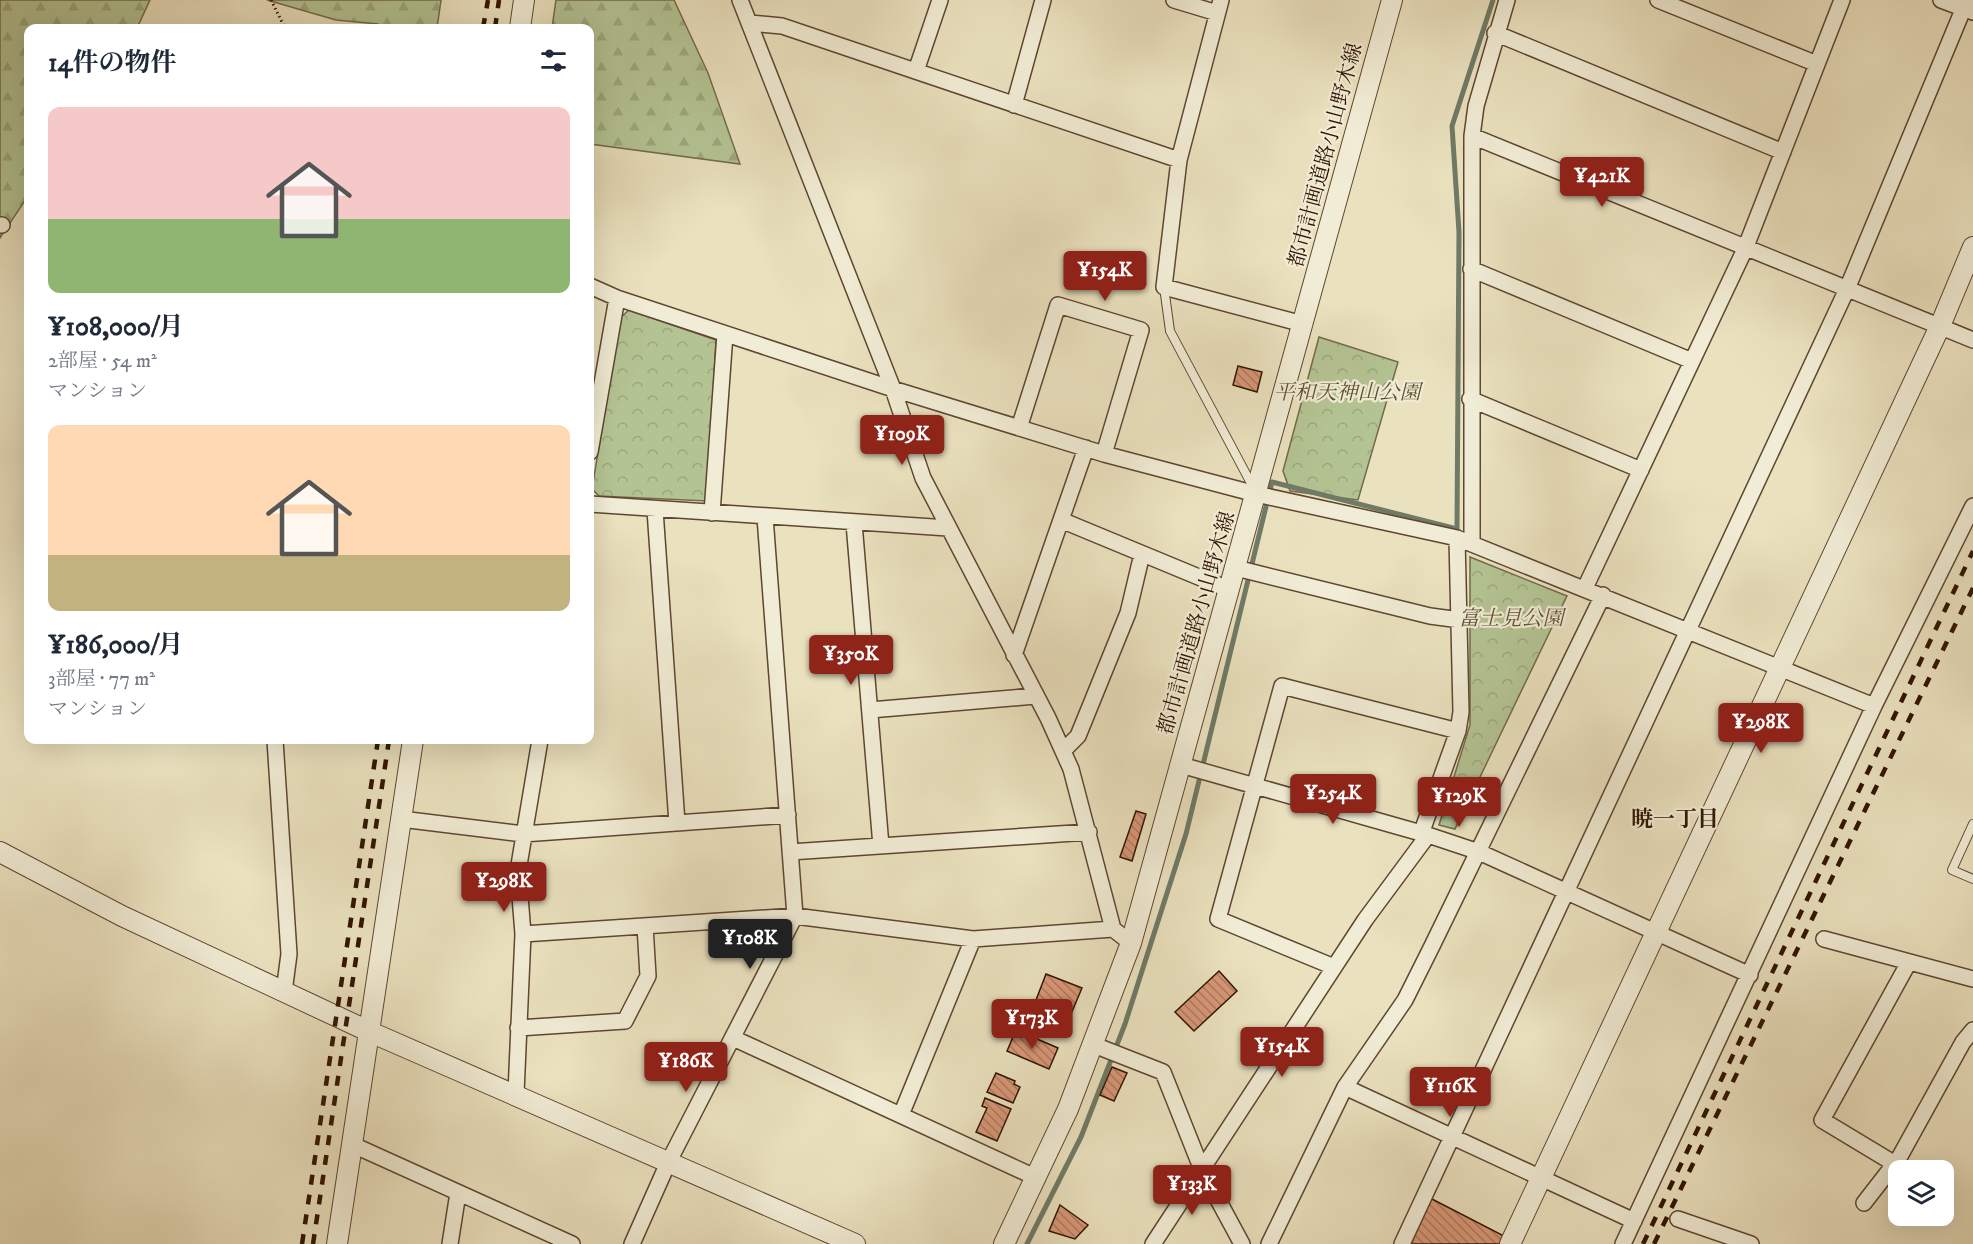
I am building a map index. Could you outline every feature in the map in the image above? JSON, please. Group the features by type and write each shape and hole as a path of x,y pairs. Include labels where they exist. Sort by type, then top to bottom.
{"street":[{"path":"521,24 524,0"},
{"path":"740,0 893,389 924,478 1063,751 1071,769 1089,832 1113,929 1131,943"},
{"path":"916,71 940,0"},
{"path":"1014,105 1043,0"},
{"path":"1174,0 1219,7 1179,160 1164,287 1303,324"},
{"name":"都市計画道路小山野木線","path":"1004,1244 1037,1178 1094,1044 1131,943 1392,0"},
{"path":"1153,1244 1424,834 1458,731 1461,712 1460,620 1470,399 1472,136 1476,106 1495,33 1507,0"},
{"path":"1658,0 1817,64"},
{"path":"1585,588 1745,249 1842,0"},
{"path":"1402,1244 1847,289 1968,7 1941,0"},
{"path":"750,23 782,26 1179,160"},
{"path":"1495,33 1783,152"},
{"path":"1472,136 1973,340"},
{"path":"1510,1244 1940,326 1973,247"},
{"path":"1471,269 1692,361"},
{"path":"594,288 617,298 893,389 1104,454 1256,494 1464,540 1874,706"},
{"path":"594,429 617,298"},
{"path":"1019,428 1058,305 1142,330 1104,454"},
{"path":"711,513 725,334"},
{"path":"1470,399 1641,470"},
{"path":"1014,655 1086,448"},
{"path":"594,504 948,528"},
{"path":"1623,1244 1874,706 1973,506"},
{"path":"655,510 677,823"},
{"path":"632,1244 668,1163 795,915 765,517"},
{"path":"1060,520 1230,590"},
{"path":"854,523 881,846"},
{"path":"1063,751 1078,736 1128,614 1142,554"},
{"path":"1236,568 1430,616 1460,620"},
{"path":"1269,1244 1345,1087 1405,999 1603,595"},
{"path":"1334,967 1218,919 1282,686 1458,731"},
{"path":"870,710 1035,696"},
{"path":"275,744 289,954 285,992"},
{"path":"337,1244 412,744"},
{"path":"516,1093 523,934 518,871 539,744"},
{"path":"1181,765 1424,834 1479,852 1658,931 1750,975"},
{"path":"400,819 523,834 788,815"},
{"path":"790,852 1089,832"},
{"path":"0,852 122,915 368,1031 516,1093 668,1163 855,1244"},
{"path":"523,934 795,915 973,939 1113,929"},
{"path":"519,1029 625,1021 648,976 645,926"},
{"path":"902,1115 973,939"},
{"path":"1824,939 1973,979"},
{"path":"1888,1160 1822,1120 1909,962"},
{"path":"1897,1160 1963,1042 1973,1030"},
{"path":"733,1038 1037,1178"},
{"path":"1094,1044 1163,1072 1202,1170 1242,1244"},
{"path":"1345,1087 1634,1221"},
{"path":"351,1144 458,1192 549,1239 572,1244"},
{"path":"1864,1203 1888,1173"},
{"path":"450,1244 458,1192"},
{"path":"1678,1219 1751,1244"}],"lane":[{"path":"1164,287 1165,309 1174,338 1256,494"},
{"path":"1973,824 1952,870 1973,879"}],"path":[{"path":"271,0 283,24"}],"green space":[{"path":"0,0 150,0 139,24 24,24 24,202 0,238"},
{"path":"267,0 441,0 438,24 378,24 336,20"},
{"path":"556,0 674,0 708,73 740,164 594,145 594,24 553,24"},
{"path":"629,310 716,340 707,501 599,496 594,491 594,477 620,318"},
{"name":"平和天神山公園","path":"1319,337 1398,362 1358,500 1290,491 1283,471"},
{"name":"富士見公園","path":"1470,557 1567,596 1455,829 1439,825 1470,725"}],"building":[{"path":"1238,366 1262,372 1257,392 1233,385"},
{"path":"1136,811 1146,814 1132,861 1120,857"},
{"path":"1219,971 1237,991 1194,1031 1175,1012"},
{"path":"1046,974 1082,988 1071,1014 1036,1000"},
{"path":"1016,1030 1058,1048 1049,1069 1007,1051"},
{"path":"1112,1067 1127,1073 1114,1101 1100,1095"},
{"path":"996,1073 1015,1081 1014,1084 1020,1087 1013,1103 987,1092"},
{"path":"985,1098 1011,1109 997,1141 976,1132 987,1108 982,1106"},
{"path":"1430,1198 1504,1236 1500,1244 1411,1244"},
{"path":"1060,1205 1088,1225 1075,1239 1049,1231"}],"waterway":[{"path":"1027,1244 1081,1137 1125,1024 1186,834 1272,482 1457,529 1459,232 1452,126 1493,0"}],"railway":[{"path":"484,24 488,0"},
{"path":"496,24 499,0"},
{"path":"1643,1244 1973,551"},
{"path":"1654,1244 1973,588"},
{"path":"302,1244 377,744"},
{"path":"313,1244 388,744"}],"district":[{"name":"暁一丁目","path":"1675,818"}]}
